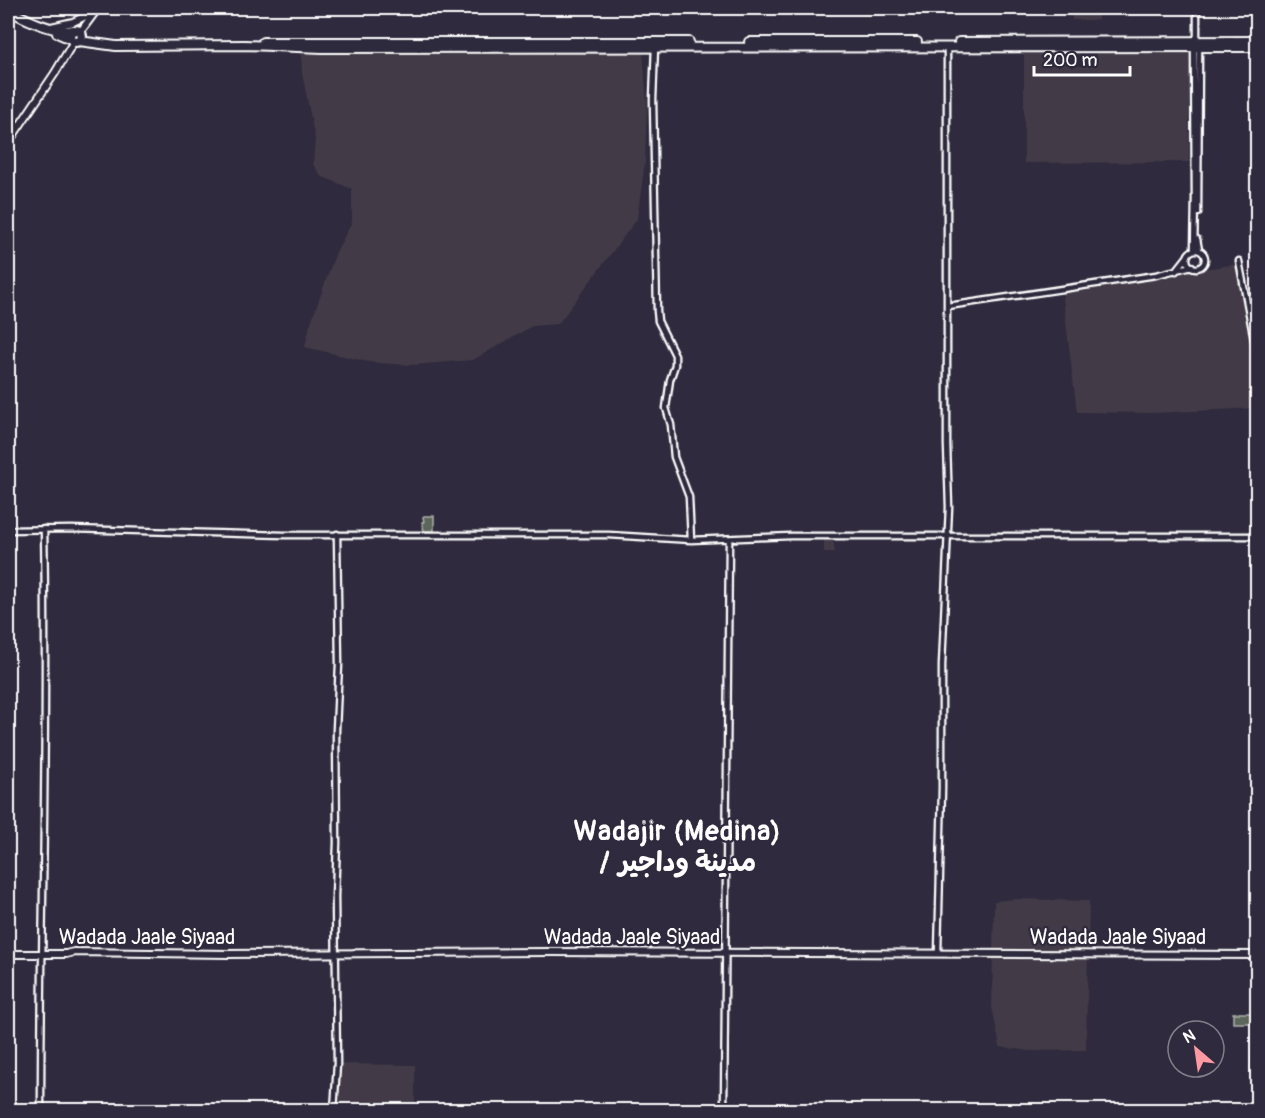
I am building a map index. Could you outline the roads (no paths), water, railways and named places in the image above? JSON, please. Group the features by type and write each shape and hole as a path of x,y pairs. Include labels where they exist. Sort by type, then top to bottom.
{"highway":[{"path":"8,10 77,36"},
{"path":"8,14 89,40 114,42 947,47 1197,43 1257,47"},
{"path":"1226,44 1257,41"},
{"path":"654,44 1146,44"}],"main road":[{"path":"51,27 73,22 97,9"},
{"path":"8,143 97,9"},
{"name":"Wadada Jaale Siyaad","path":"8,954 1257,955"},
{"path":"1255,1110 1257,955"}],"street":[{"path":"1196,250 1197,8"},
{"path":"654,44 657,311 658,321 675,354 675,365 670,380 666,408 671,425 674,457 689,497 691,540"},
{"path":"938,953 942,665 948,537 945,84 947,47"},
{"path":"1176,271 1196,250"},
{"path":"948,306 1176,271 1192,266 1200,267 1204,262 1204,255 1196,250"},
{"path":"1188,256 1192,266"},
{"path":"1239,261 1257,361"},
{"path":"41,1110 41,953 46,726 44,529"},
{"path":"8,530 284,535 609,535 691,540 791,536 1257,536"},
{"path":"334,1110 337,1064 335,897 336,730 339,664 337,534"},
{"path":"724,1110 729,538"},
{"path":"1257,891 1257,955"}],"district":[{"name":"Wadajir (Medina) / مدينة وداجير","path":"678,846"}]}
